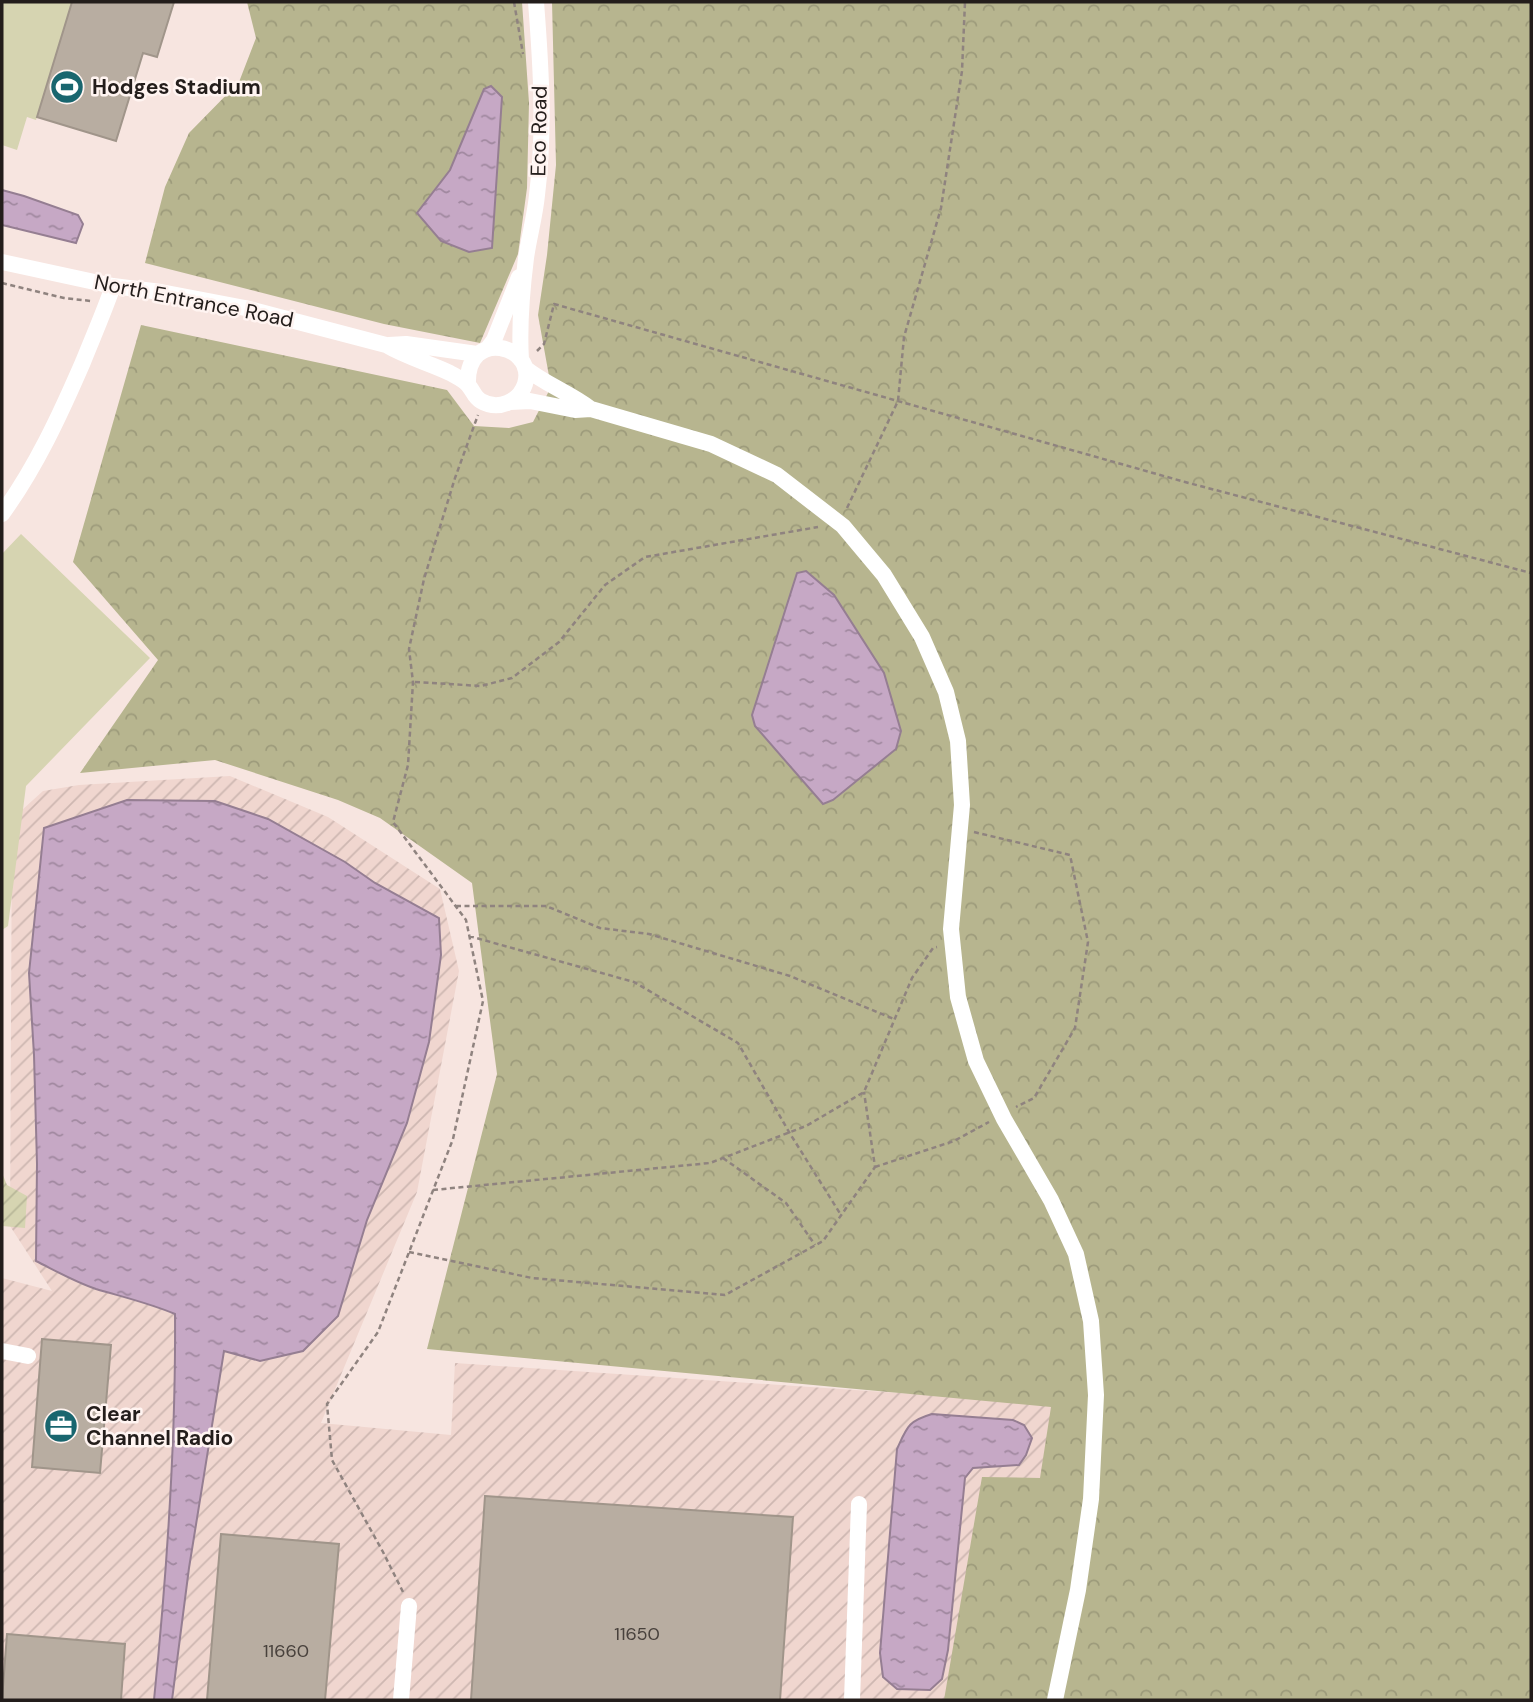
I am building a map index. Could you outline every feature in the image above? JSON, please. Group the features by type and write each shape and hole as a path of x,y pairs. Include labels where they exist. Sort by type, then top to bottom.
{"street":[{"name":"Eco Road","path":"523,365 521,335 526,258 538,193 541,124 536,2"},
{"name":"Eco Road","path":"482,351 494,340 526,258"},
{"name":"North Entrance Road","path":"2,262 113,286 245,308 386,345"},
{"path":"2,514 38,457 61,413 113,286"},
{"path":"386,345 407,344 482,351 505,348 514,353 536,377 577,398 591,409"},
{"path":"386,345 403,355 442,369 468,384"},
{"path":"482,351 471,362 467,372 468,384 475,396 490,405 530,401 575,410 591,409 710,444 777,475 839,523 884,575 922,637 946,692 958,741 962,805 951,929 958,997 976,1062 1002,1115 1051,1200 1076,1254 1091,1321 1096,1395 1091,1499 1078,1590 1055,1700"},
{"path":"510,402 518,397 524,386 526,376 523,365"},
{"path":"2,1351 28,1356"},
{"path":"852,1700 859,1504"},
{"path":"401,1700 409,1606"}],"path":[{"path":"514,2 525,65"},
{"path":"413,682 481,686 512,678 559,642 605,585 645,557 839,523 898,401 904,337 941,208 962,71 965,2"},
{"path":"2,283 64,298 107,303"},
{"path":"523,365 544,344 554,304 1185,482 1531,573"},
{"path":"409,1606 383,1552 332,1460 327,1404 378,1332 433,1191 453,1139 483,1001 466,920 393,822 408,765 413,682 410,649 424,579 455,478 483,402"},
{"path":"409,1252 532,1278 725,1295 823,1241 875,1167 954,1141 1034,1098 1075,1028 1088,942 1070,855 960,829"},
{"path":"456,906 546,906 600,928 649,934 790,976 894,1019"},
{"path":"469,936 634,982 738,1043 841,1216"},
{"path":"875,1167 864,1092 912,978 933,948 952,943"},
{"path":"433,1191 710,1163 806,1126 864,1092"},
{"path":"723,1157 786,1203 815,1245"}],"shaded area":[{"name":"Hodges Stadium","path":"2,2 174,2 157,57 143,53 116,141 37,117 36,120 27,117 17,150 2,145"},
{"path":"21,534 150,658 26,786 8,926 2,930 2,554"},
{"path":"230,776 328,817 440,889 459,971 417,1192 321,1423 451,1435 455,1363 1076,1405 1033,1700 2,1700 2,1278 52,1291 10,1226 12,819 43,791 79,785"},
{"path":"2,1173 7,1185 27,1196 25,1228 2,1226"}],"green space":[{"path":"247,2 522,2 529,103 527,188 518,254 480,343 384,324 145,263 165,187 189,133 239,82 256,38"},
{"path":"552,2 1531,2 1531,1700 944,1700 982,1477 1040,1478 1051,1407 427,1349 497,1074 472,883 380,818 338,800 215,760 80,773 158,660 73,562 141,325 447,390 474,426 509,428 533,422 551,387 538,315 556,165"}],"water":[{"path":"491,86 502,97 492,248 469,252 441,241 417,213 450,170 484,89"},
{"path":"2,190 78,215 83,224 76,243 2,225"},
{"path":"806,571 834,595 884,673 901,731 896,749 833,800 823,804 755,726 752,715 797,573"},
{"path":"127,800 215,801 268,819 439,918 441,955 429,1042 407,1123 367,1220 338,1316 303,1351 260,1361 224,1351 189,1568 172,1700 154,1700 170,1507 175,1314 88,1286 36,1261 37,1164 29,973 44,828"},
{"path":"932,1414 1013,1420 1024,1425 1032,1438 1019,1465 973,1468 965,1478 948,1650 942,1679 930,1690 897,1689 883,1677 880,1653 897,1449 909,1426"}],"building":[{"name":"Hodges Stadium","path":"72,2 174,2 157,57 143,53 116,141 37,117"},
{"path":"42,1339 111,1345 100,1473 32,1467"},
{"path":"485,1496 793,1517 780,1700 471,1700"},
{"path":"221,1534 339,1544 325,1700 207,1700"},
{"path":"7,1634 125,1644 121,1700 2,1700"}],"place":[{"name":"Hodges Stadium","path":"67,87"},
{"name":"Clear Channel Radio","path":"61,1426"}]}
